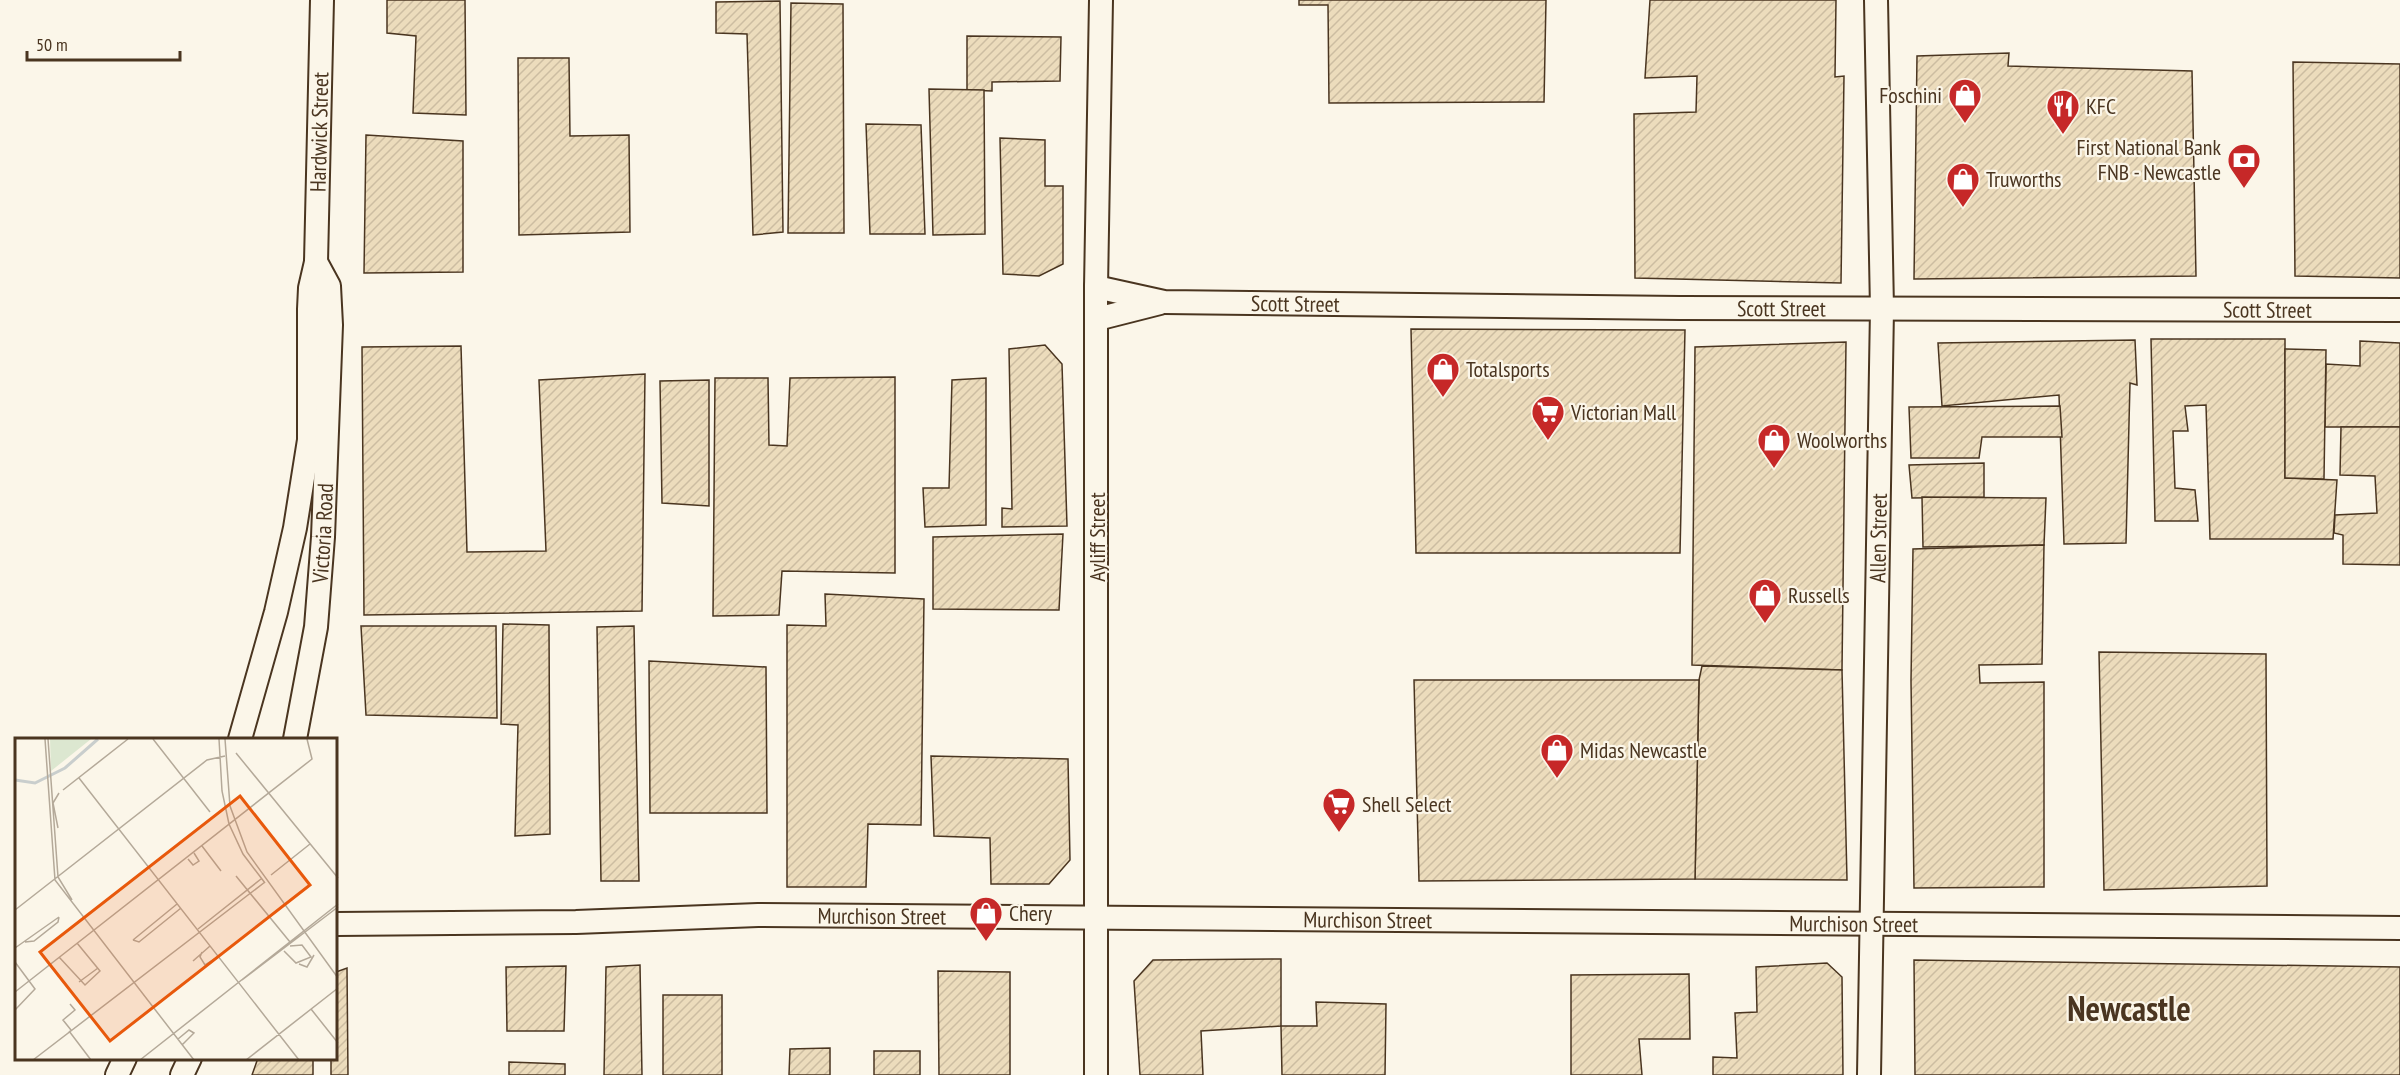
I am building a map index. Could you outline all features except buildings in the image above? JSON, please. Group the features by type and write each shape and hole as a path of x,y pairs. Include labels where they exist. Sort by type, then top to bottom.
{"street":[{"name":"Hardwick Street","path":"320,325 328,286 316,262 322,0"},
{"name":"Ayliff Street","path":"1096,1075 1094,917 1096,287 1101,0"},
{"name":"Allen Street","path":"1869,1075 1882,309 1876,0"},
{"name":"Scott Street","path":"1096,287 1164,302 1882,309 2400,310"},
{"name":"Scott Street","path":"1097,319 1164,302"},
{"path":"240,738 276,612 295,528 309,440 320,325"},
{"name":"Victoria Road","path":"295,738 316,616 323,537 320,325"},
{"path":"338,908 346,924"},
{"name":"Murchison Street","path":"346,924 576,922 758,915 1870,922 2078,927 2400,928"},
{"path":"117,1075 124,1060"},
{"path":"182,1075 190,1060"}],"place":[{"name":"Foschini","path":"1965,124"},
{"name":"KFC","path":"2063,135"},
{"name":"First National Bank FNB - Newcastle","path":"2244,189"},
{"name":"Truworths","path":"1963,208"},
{"name":"Totalsports","path":"1443,398"},
{"name":"Victorian Mall","path":"1548,441"},
{"name":"Woolworths","path":"1774,469"},
{"name":"Russells","path":"1765,624"},
{"name":"Midas Newcastle","path":"1557,779"},
{"name":"Shell Select","path":"1339,833"},
{"name":"Chery","path":"986,942"}],"district":[{"name":"Newcastle","path":"2129,1008"}]}
